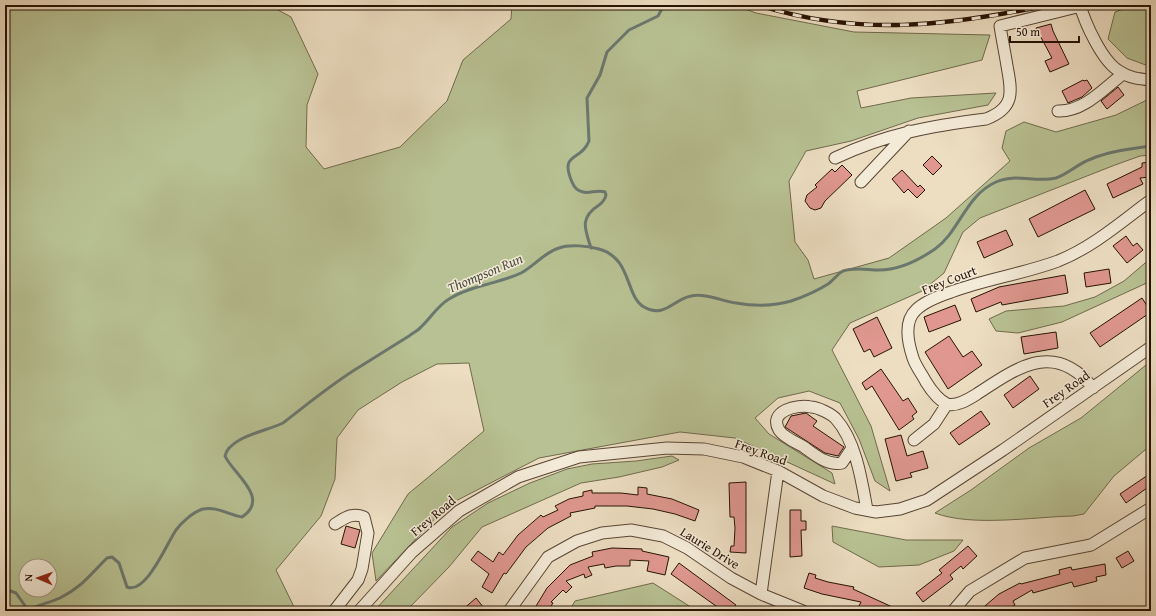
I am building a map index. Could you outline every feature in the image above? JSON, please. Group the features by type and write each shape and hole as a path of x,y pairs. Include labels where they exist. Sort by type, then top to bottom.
{"street":[{"path":"835,158 876,140 909,130 986,119 1002,110 1011,96 1012,89 1000,26 1081,6 1086,22 1108,61 1117,70 1129,77 1151,80"},
{"path":"1058,111 1066,112 1079,107 1124,74"},
{"path":"861,182 909,130"},
{"name":"Frey Court","path":"947,404 930,389 914,361 910,347 908,324 915,310 938,297 977,282 1057,261 1078,252 1095,243 1151,200"},
{"name":"Frey Road","path":"359,611 412,552 459,511 525,475 579,457 667,448 704,449 743,457 778,471 823,496 854,508 876,512 900,509 927,500 1151,347"},
{"path":"914,440 934,424 947,404 954,405 970,399 1018,368 1042,362 1054,362 1076,370 1093,388"},
{"path":"852,448 842,463 836,464 822,459 779,432 776,423 777,417 780,412 800,407 812,407 835,418 852,448 857,460 867,510"},
{"path":"761,594 778,471"},
{"path":"953,611 970,591 1025,558 1091,545 1151,508"},
{"path":"334,611 358,580 362,569 368,533 364,517 358,514 350,515 335,524"},
{"name":"Laurie Drive","path":"509,611 548,557 576,541 602,533 631,530 664,536 687,548 731,578 761,594 803,611"}],"green space":[{"path":"5,5 269,5 291,17 318,74 307,105 306,147 324,169 400,147 447,101 463,60 511,19 512,5 734,5 756,13 854,32 990,35 982,60 857,91 861,108 911,98 996,93 988,105 918,118 851,141 806,151 789,181 795,242 808,260 814,279 889,258 946,218 1010,161 1002,148 1006,131 1024,122 1056,132 1116,115 1151,98 1151,155 1140,156 1115,165 980,218 963,232 944,273 922,291 850,323 832,350 871,426 890,491 875,481 859,439 840,403 809,391 778,398 755,418 769,434 832,473 835,484 735,438 680,432 539,458 448,505 376,581 372,553 408,494 484,431 469,363 437,364 402,382 358,410 337,438 335,479 321,516 276,570 296,611 5,611"},
{"path":"1134,5 1151,5 1151,67 1127,58 1108,39 1115,12"},
{"path":"1151,258 1151,281 1062,322 1018,333 996,331 989,319 1006,311 1064,306 1095,297 1124,281"},
{"path":"1151,361 1151,445 1114,476 1084,514 1002,520 966,520 935,513 971,490 1029,448 1081,418"},
{"path":"672,456 679,460 662,467 619,477 581,483 482,527 449,567 406,611 374,611 452,527 488,503 530,483 567,469 592,464 636,461"},
{"path":"832,526 906,540 963,540 954,551 919,565 879,567 833,542"},
{"path":"653,583 697,611 569,611 575,601"}],"building":[{"path":"1051,24 1069,64 1050,72 1045,61 1052,58 1036,28"},
{"path":"1083,80 1087,80 1092,88 1082,97 1068,103 1062,91"},
{"path":"1118,87 1124,95 1107,109 1101,101"},
{"path":"932,156 942,166 933,175 923,165"},
{"path":"1151,162 1151,177 1140,178 1143,184 1113,198 1107,184 1142,167 1142,163"},
{"path":"842,165 852,175 825,201 821,208 815,210 810,208 805,201 807,195 817,187 815,185 832,169 835,172"},
{"path":"902,170 918,187 920,185 925,190 917,198 908,189 904,193 892,179"},
{"path":"1085,190 1095,209 1038,237 1029,219"},
{"path":"1006,230 1013,245 984,258 977,242"},
{"path":"1126,236 1133,246 1137,243 1143,250 1127,263 1113,246"},
{"path":"1109,269 1111,283 1086,287 1084,273"},
{"path":"1065,275 1068,293 1002,305 1001,302 976,312 971,299 999,287"},
{"path":"1142,298 1151,312 1100,347 1090,333"},
{"path":"955,305 961,320 929,332 924,317"},
{"path":"877,317 892,348 874,357 870,349 864,352 853,329"},
{"path":"1056,332 1058,348 1024,354 1021,337"},
{"path":"949,336 963,357 972,351 982,365 948,389 925,352"},
{"path":"881,369 903,401 908,398 917,412 912,416 914,419 899,430 872,386 866,390 862,383"},
{"path":"1030,376 1039,389 1013,408 1004,395"},
{"path":"981,411 990,424 959,445 950,433"},
{"path":"806,413 817,421 813,426 844,447 838,456 825,453 785,427 791,416"},
{"path":"901,435 907,456 923,451 928,468 910,473 912,477 896,481 885,439"},
{"path":"1151,473 1151,494 1147,488 1126,503 1120,494"},
{"path":"746,482 746,553 730,552 731,546 734,546 735,528 734,517 730,517 729,483"},
{"path":"638,487 647,488 647,494 672,499 699,510 695,521 675,514 653,509 627,506 595,506 595,508 570,513 571,516 548,528 526,547 506,574 504,573 492,593 482,587 489,574 471,560 478,551 493,562 499,552 503,555 518,535 541,515 543,517 558,510 555,506 569,499 583,496 583,492 592,490 592,493 621,493 638,495"},
{"path":"790,510 801,510 801,521 806,521 806,530 801,530 802,556 790,557"},
{"path":"346,526 360,530 355,548 341,544"},
{"path":"968,546 977,556 963,569 961,566 950,575 953,579 923,602 916,593 942,573 939,570"},
{"path":"612,548 642,549 642,551 669,557 665,575 647,571 649,561 630,560 630,566 605,568 604,564 588,567 592,575 585,578 584,574 566,581 572,587 566,593 563,590 551,602 553,603 548,611 533,611 547,588 570,565 593,556 592,552"},
{"path":"1128,551 1134,561 1122,568 1116,558"},
{"path":"679,563 736,605 732,611 723,611 671,574"},
{"path":"1105,564 1106,575 1096,577 1097,581 1074,587 1072,582 1033,593 1032,590 1013,601 1015,605 1004,611 979,611 999,594 1020,583 1060,574 1059,570 1071,567 1072,570"},
{"path":"809,573 816,575 815,578 854,587 853,589 901,611 870,611 859,606 861,602 822,594 804,588"},
{"path":"476,598 484,608 480,611 461,611"}],"waterway":[{"path":"591,248 585,224 586,219 588,215 604,201 606,195 605,192 602,191 586,192 577,190 572,182 568,166 570,161 585,148 589,141 587,98 600,75 607,52 629,30 658,16 664,5"},
{"name":"Thompson Run","path":"27,611 68,594 86,580 107,558 112,557 119,563 127,587 134,587 141,583 155,566 176,530 181,524 199,510 208,508 242,517 250,510 253,502 247,486 225,456 228,449 241,439 283,423 351,372 418,330 441,305 449,299 458,294 521,273 554,250 568,246 579,246 599,249 610,254 623,268 638,302 651,310 663,310 685,298 696,295 708,296 743,304 778,304 791,301 815,291 828,284 843,271 852,269 886,270 908,264 922,257 944,242 977,196 986,188 1003,179 1056,178 1098,156 1151,146"},
{"path":"5,589 16,593 28,610"}],"railway":[{"path":"758,5 795,15 868,25 939,23 1049,5"}]}
